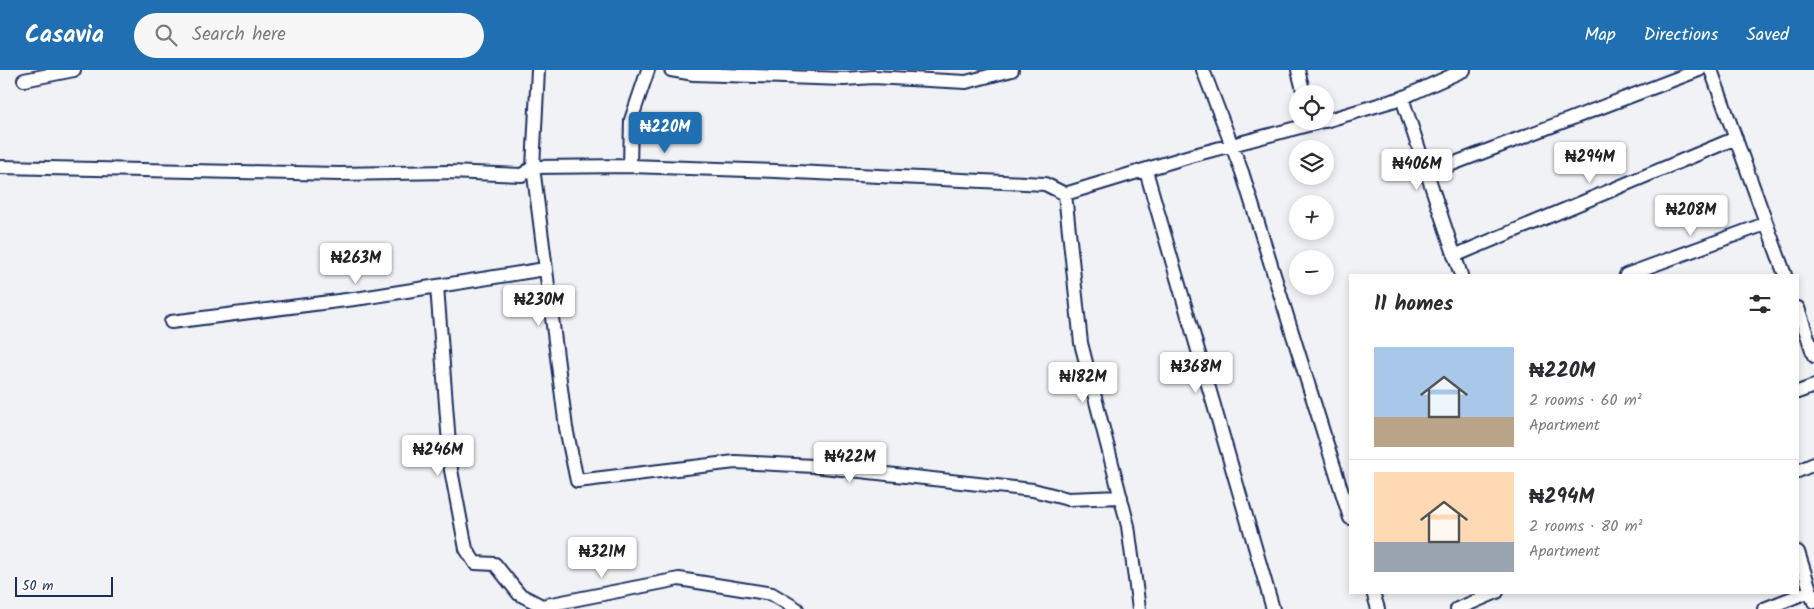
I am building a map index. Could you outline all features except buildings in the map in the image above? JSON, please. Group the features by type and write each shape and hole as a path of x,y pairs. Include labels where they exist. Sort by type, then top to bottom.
{"street":[{"path":"24,80 74,70"},
{"path":"538,70 534,167 566,428 577,481 735,462 814,466 1033,490 1068,499 1121,498"},
{"path":"630,166 631,120 648,70"},
{"path":"671,70 694,74 844,79 873,77 966,82 1012,70"},
{"path":"1203,70 1242,172 1349,515"},
{"path":"1298,70 1302,85"},
{"path":"1334,118 1402,98 1464,70"},
{"path":"1426,174 1698,70"},
{"path":"1711,70 1785,274"},
{"path":"1402,98 1461,274"},
{"path":"0,167 329,174 450,172 522,175 534,167 630,166 1045,184 1065,194 1146,171 1190,156 1289,129"},
{"path":"1454,256 1736,138"},
{"path":"1146,171 1273,609"},
{"path":"1065,194 1081,343 1128,526 1139,609"},
{"path":"1629,274 1765,224"},
{"path":"171,322 362,298 545,269"},
{"path":"437,286 451,470 466,549 475,563 496,564 519,594 540,607 679,579 772,594 797,609"},
{"path":"1799,311 1814,356"},
{"path":"1799,392 1814,386"},
{"path":"1799,471 1814,464"},
{"path":"1764,609 1812,596 1799,555"},
{"path":"1374,594 1378,609"},
{"path":"1460,608 1492,594"}]}
